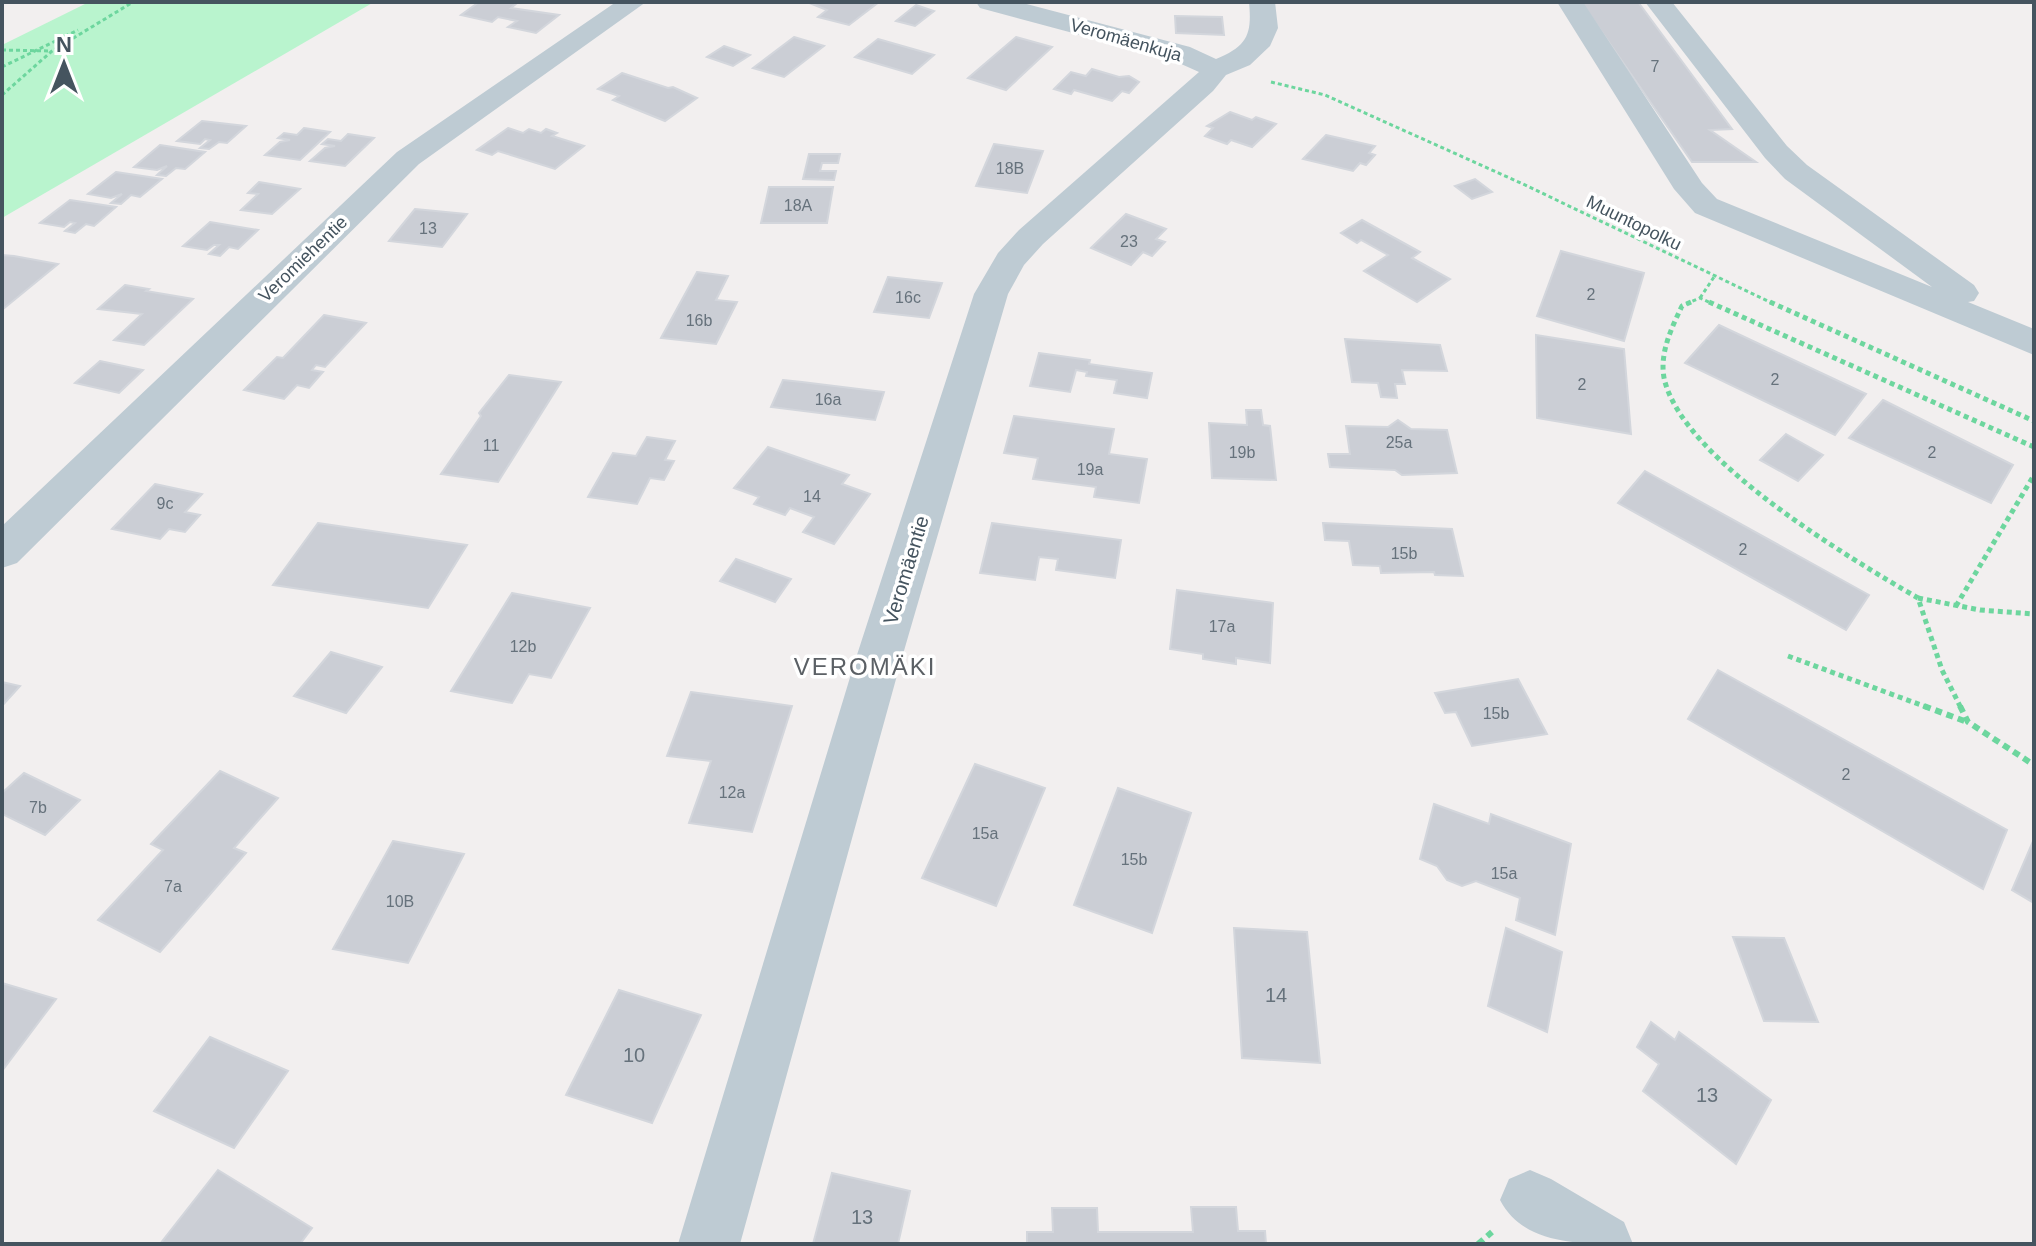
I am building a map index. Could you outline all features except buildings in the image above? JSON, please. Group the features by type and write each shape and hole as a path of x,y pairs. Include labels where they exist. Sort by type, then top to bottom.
{"street":[{"name":"Veromiehentie","path":"2,552 408,158 633,2"},
{"name":"Veromäenkuja","path":"989,2 1180,53 1216,69"},
{"name":"Veromäentie","path":"709,1244 878,661 991,294 1010,260 1031,237 1203,85 1216,69 1240,59 1260,40 1265,28 1262,2"},
{"path":"1570,2 1690,189 1706,206 2034,343"},
{"path":"1658,2 1776,152 1796,172 1868,228 2034,343"},
{"path":"1530,1200 1602,1244"}],"path":[{"path":"2,67 133,2"},
{"path":"2,95 52,51 94,23"},
{"path":"2,50 52,51"},
{"name":"Muuntopolku","path":"1216,69 1325,95 1523,184 1714,277 2034,421"},
{"path":"1714,277 1700,298 1682,306 1663,346 1665,383 1690,427 1733,469 1823,541 1918,598 1956,606 2034,614"},
{"path":"1700,298 2034,447"},
{"path":"1956,606 2034,475"},
{"path":"1918,598 1942,670 1968,722"},
{"path":"1788,656 1968,722 2034,765"}],"green space":[{"path":"89,2 374,2 2,218 2,45"}],"district":[{"name":"VEROMÄKI","path":"865,666"}]}
